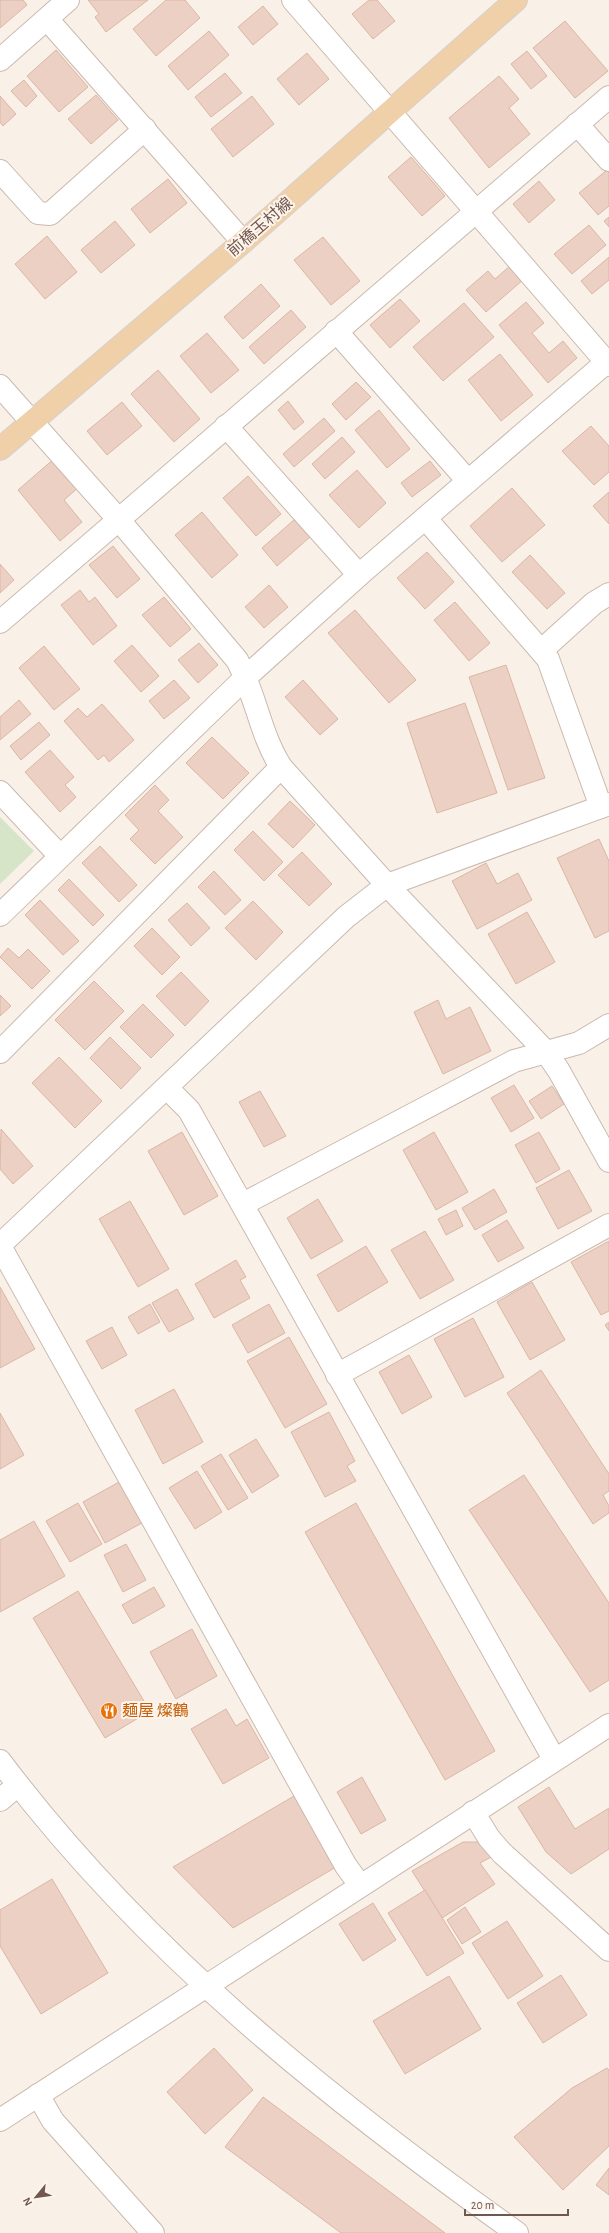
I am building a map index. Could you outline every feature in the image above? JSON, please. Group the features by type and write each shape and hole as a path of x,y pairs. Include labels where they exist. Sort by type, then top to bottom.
{"main road":[{"name":"前橋玉村線","path":"0,449 243,242 516,0"}],"street":[{"path":"0,915 246,677 359,575 608,362 293,0"},
{"path":"0,60 64,1"},
{"path":"47,18 243,242"},
{"path":"0,622 609,97"},
{"path":"577,124 609,160"},
{"path":"0,171 38,213 50,214 145,129"},
{"path":"336,331 468,481"},
{"path":"0,386 119,520 237,660 246,677 263,731 272,752 281,767 387,885 510,1017 546,1052 559,1072 609,1161"},
{"path":"226,426 359,575"},
{"path":"360,1885 346,1866 0,1245 167,1088 346,916 387,885 605,806 548,659 542,650 426,519"},
{"path":"542,650 594,603 609,594"},
{"path":"0,1052 281,767"},
{"path":"0,792 60,856"},
{"path":"242,1204 514,1061 579,1043 609,1025"},
{"path":"167,1088 189,1110 554,1759"},
{"path":"338,1375 609,1225"},
{"path":"0,2120 207,1987 360,1885 554,1759 609,1725"},
{"path":"0,1761 92,1873 158,1941 258,2034 370,2125 517,2233"},
{"path":"0,1800 18,1784"},
{"path":"473,1812 489,1838 502,1853 609,1950"},
{"path":"38,2095 53,2121 153,2233"}],"green space":[{"path":"0,817 34,851 0,884"}],"building":[{"path":"0,0 23,0 27,5 0,28"},
{"path":"88,0 148,0 106,32 95,17 99,14"},
{"path":"166,0 185,0 200,18 156,56 133,29"},
{"path":"369,0 377,0 395,21 373,39 352,14"},
{"path":"263,6 278,24 253,45 238,27"},
{"path":"565,21 608,71 575,98 533,48"},
{"path":"209,31 229,55 188,90 168,66"},
{"path":"56,50 88,87 59,112 27,76"},
{"path":"527,51 547,76 531,89 511,64"},
{"path":"307,53 329,79 299,105 277,79"},
{"path":"225,73 242,93 211,117 195,97"},
{"path":"499,76 519,99 509,108 530,134 489,168 449,118"},
{"path":"24,80 37,96 26,107 11,91"},
{"path":"96,95 118,120 91,144 68,119"},
{"path":"0,96 16,114 3,126 0,122"},
{"path":"252,96 274,124 233,157 211,129"},
{"path":"411,157 445,196 422,216 388,177"},
{"path":"607,170 609,173 609,206 598,215 579,193"},
{"path":"168,179 187,203 150,233 131,209"},
{"path":"539,181 555,200 529,223 513,204"},
{"path":"609,217 609,227 604,221"},
{"path":"115,221 135,245 101,273 81,250"},
{"path":"589,225 606,245 572,274 554,254"},
{"path":"47,236 77,272 45,299 15,264"},
{"path":"323,237 360,281 331,305 294,260"},
{"path":"609,257 609,280 592,294 581,281"},
{"path":"511,265 524,279 486,312 466,290 488,271 495,279"},
{"path":"261,284 280,306 243,339 224,317"},
{"path":"400,299 420,321 390,348 370,325"},
{"path":"526,302 544,323 532,333 549,353 563,341 577,358 548,383 499,325"},
{"path":"464,303 494,337 443,381 413,347"},
{"path":"291,310 306,327 264,364 249,347"},
{"path":"207,333 239,370 211,393 180,356"},
{"path":"500,354 533,395 501,421 468,380"},
{"path":"158,370 200,419 174,442 131,394"},
{"path":"356,382 371,397 346,420 332,404"},
{"path":"288,401 304,422 294,430 278,410"},
{"path":"122,402 142,426 107,455 87,431"},
{"path":"379,410 410,449 387,468 355,430"},
{"path":"324,418 335,431 294,467 283,454"},
{"path":"591,426 609,446 609,472 594,485 562,451"},
{"path":"342,437 355,452 325,479 312,464"},
{"path":"55,458 79,487 64,500 82,522 60,541 18,490"},
{"path":"430,461 441,475 412,497 401,483"},
{"path":"357,470 386,503 359,528 329,495"},
{"path":"248,476 281,514 256,536 223,498"},
{"path":"512,488 545,525 502,562 470,526"},
{"path":"609,492 609,524 593,506"},
{"path":"202,512 238,555 212,578 175,535"},
{"path":"295,519 310,537 277,566 262,548"},
{"path":"113,546 140,579 117,598 89,565"},
{"path":"427,552 454,582 425,609 397,578"},
{"path":"530,555 565,593 547,609 512,572"},
{"path":"0,564 14,580 0,593"},
{"path":"269,585 288,607 264,628 245,607"},
{"path":"80,590 89,602 95,597 117,626 93,645 61,605"},
{"path":"164,597 191,629 170,647 142,615"},
{"path":"455,602 490,643 469,661 434,620"},
{"path":"355,610 416,680 389,703 328,633"},
{"path":"199,643 218,665 198,683 178,660"},
{"path":"132,645 159,676 141,692 114,661"},
{"path":"44,646 80,689 54,710 19,668"},
{"path":"506,665 545,778 508,790 469,677"},
{"path":"174,680 190,698 164,719 149,701"},
{"path":"303,680 338,719 320,735 285,697"},
{"path":"19,700 31,714 0,740 0,717"},
{"path":"465,703 497,793 437,813 407,723"},
{"path":"102,704 134,740 109,762 104,755 98,760 64,721 78,708 87,717"},
{"path":"39,722 50,735 21,760 10,746"},
{"path":"212,737 249,773 223,799 186,763"},
{"path":"50,750 74,777 65,785 76,797 60,812 25,772"},
{"path":"155,785 169,800 158,811 183,837 155,864 130,839 139,830 125,815"},
{"path":"290,801 315,825 293,848 268,824"},
{"path":"253,831 283,862 264,881 234,850"},
{"path":"599,839 609,861 609,931 595,938 557,858"},
{"path":"100,846 137,885 119,902 82,863"},
{"path":"302,852 332,884 309,906 278,875"},
{"path":"486,863 497,884 518,873 532,900 477,929 452,881"},
{"path":"214,871 241,900 225,915 198,887"},
{"path":"69,879 104,915 93,926 58,890"},
{"path":"40,900 79,941 63,955 25,915"},
{"path":"253,901 283,932 256,960 225,928"},
{"path":"187,903 210,928 191,946 168,920"},
{"path":"527,912 555,962 516,984 488,934"},
{"path":"152,928 180,957 162,975 134,946"},
{"path":"8,948 19,958 28,949 50,971 32,989 0,957"},
{"path":"181,972 209,1001 185,1026 156,996"},
{"path":"94,981 124,1011 85,1050 55,1020"},
{"path":"0,995 11,1006 0,1016"},
{"path":"438,1000 446,1019 470,1007 491,1051 443,1074 414,1012"},
{"path":"143,1004 174,1035 151,1058 120,1027"},
{"path":"110,1037 141,1068 121,1089 90,1058"},
{"path":"59,1057 102,1101 75,1128 32,1083"},
{"path":"514,1085 534,1118 511,1132 491,1098"},
{"path":"552,1086 564,1104 541,1119 529,1101"},
{"path":"260,1091 286,1136 264,1147 239,1102"},
{"path":"1,1129 33,1166 13,1184 0,1169"},
{"path":"182,1132 218,1196 184,1215 148,1151"},
{"path":"434,1132 468,1192 436,1210 403,1150"},
{"path":"539,1132 560,1169 536,1183 515,1145"},
{"path":"569,1170 592,1211 558,1229 536,1188"},
{"path":"494,1189 507,1212 475,1230 462,1208"},
{"path":"318,1199 343,1241 311,1259 287,1218"},
{"path":"130,1201 169,1269 138,1287 99,1219"},
{"path":"456,1210 463,1226 446,1235 438,1219"},
{"path":"507,1220 524,1248 498,1262 482,1235"},
{"path":"425,1231 454,1280 420,1299 391,1250"},
{"path":"609,1241 609,1311 601,1315 571,1262"},
{"path":"366,1246 388,1282 338,1312 317,1275"},
{"path":"236,1260 246,1277 240,1280 250,1298 214,1318 195,1284"},
{"path":"532,1282 565,1340 530,1360 497,1302"},
{"path":"0,1287 35,1349 0,1368"},
{"path":"177,1289 194,1319 169,1332 152,1303"},
{"path":"150,1304 160,1322 138,1334 128,1317"},
{"path":"269,1304 285,1333 248,1353 232,1325"},
{"path":"473,1318 504,1377 465,1397 434,1339"},
{"path":"609,1322 609,1331 605,1325"},
{"path":"112,1327 127,1355 102,1369 86,1341"},
{"path":"289,1337 327,1404 285,1428 247,1361"},
{"path":"409,1355 432,1397 402,1414 379,1372"},
{"path":"541,1370 609,1474 609,1491 603,1495 609,1506 609,1513 593,1524 507,1393"},
{"path":"174,1389 203,1442 163,1464 135,1410"},
{"path":"329,1412 355,1461 347,1466 356,1481 325,1497 291,1432"},
{"path":"0,1413 24,1455 0,1469"},
{"path":"256,1439 279,1476 252,1493 229,1455"},
{"path":"221,1454 248,1498 228,1510 201,1466"},
{"path":"197,1471 222,1512 195,1529 169,1488"},
{"path":"524,1475 609,1603 609,1680 590,1692 469,1510"},
{"path":"119,1482 142,1523 105,1543 83,1502"},
{"path":"78,1503 102,1544 70,1562 46,1521"},
{"path":"356,1503 495,1751 445,1780 305,1532"},
{"path":"34,1521 65,1576 0,1612 0,1540"},
{"path":"126,1544 146,1580 123,1592 104,1555"},
{"path":"154,1587 165,1606 133,1624 122,1605"},
{"path":"78,1591 150,1711 105,1738 33,1618"},
{"path":"192,1629 217,1676 176,1699 150,1652"},
{"path":"226,1709 236,1726 247,1719 269,1758 223,1784 191,1729"},
{"path":"362,1777 386,1820 361,1834 337,1792"},
{"path":"549,1787 575,1829 609,1808 609,1849 571,1874 546,1852 518,1807"},
{"path":"294,1796 336,1867 233,1928 173,1867"},
{"path":"463,1842 480,1842 495,1855 480,1863 495,1884 442,1918 412,1871"},
{"path":"52,1879 108,1973 41,2014 0,1946 0,1910"},
{"path":"425,1890 464,1953 427,1976 388,1913"},
{"path":"373,1903 396,1940 363,1961 339,1924"},
{"path":"465,1907 481,1932 462,1944 447,1920"},
{"path":"507,1921 543,1976 508,1999 472,1943"},
{"path":"561,1975 587,2015 543,2043 517,2003"},
{"path":"449,1976 481,2029 405,2074 373,2021"},
{"path":"214,2048 253,2090 205,2134 167,2092"},
{"path":"607,2068 609,2070 609,2146 563,2190 514,2137 572,2088"},
{"path":"263,2097 445,2233 341,2233 225,2147"},
{"path":"609,2168 609,2195 596,2185"}],"place":[{"name":"麺屋 燦鶴","path":"109,1711"}]}
